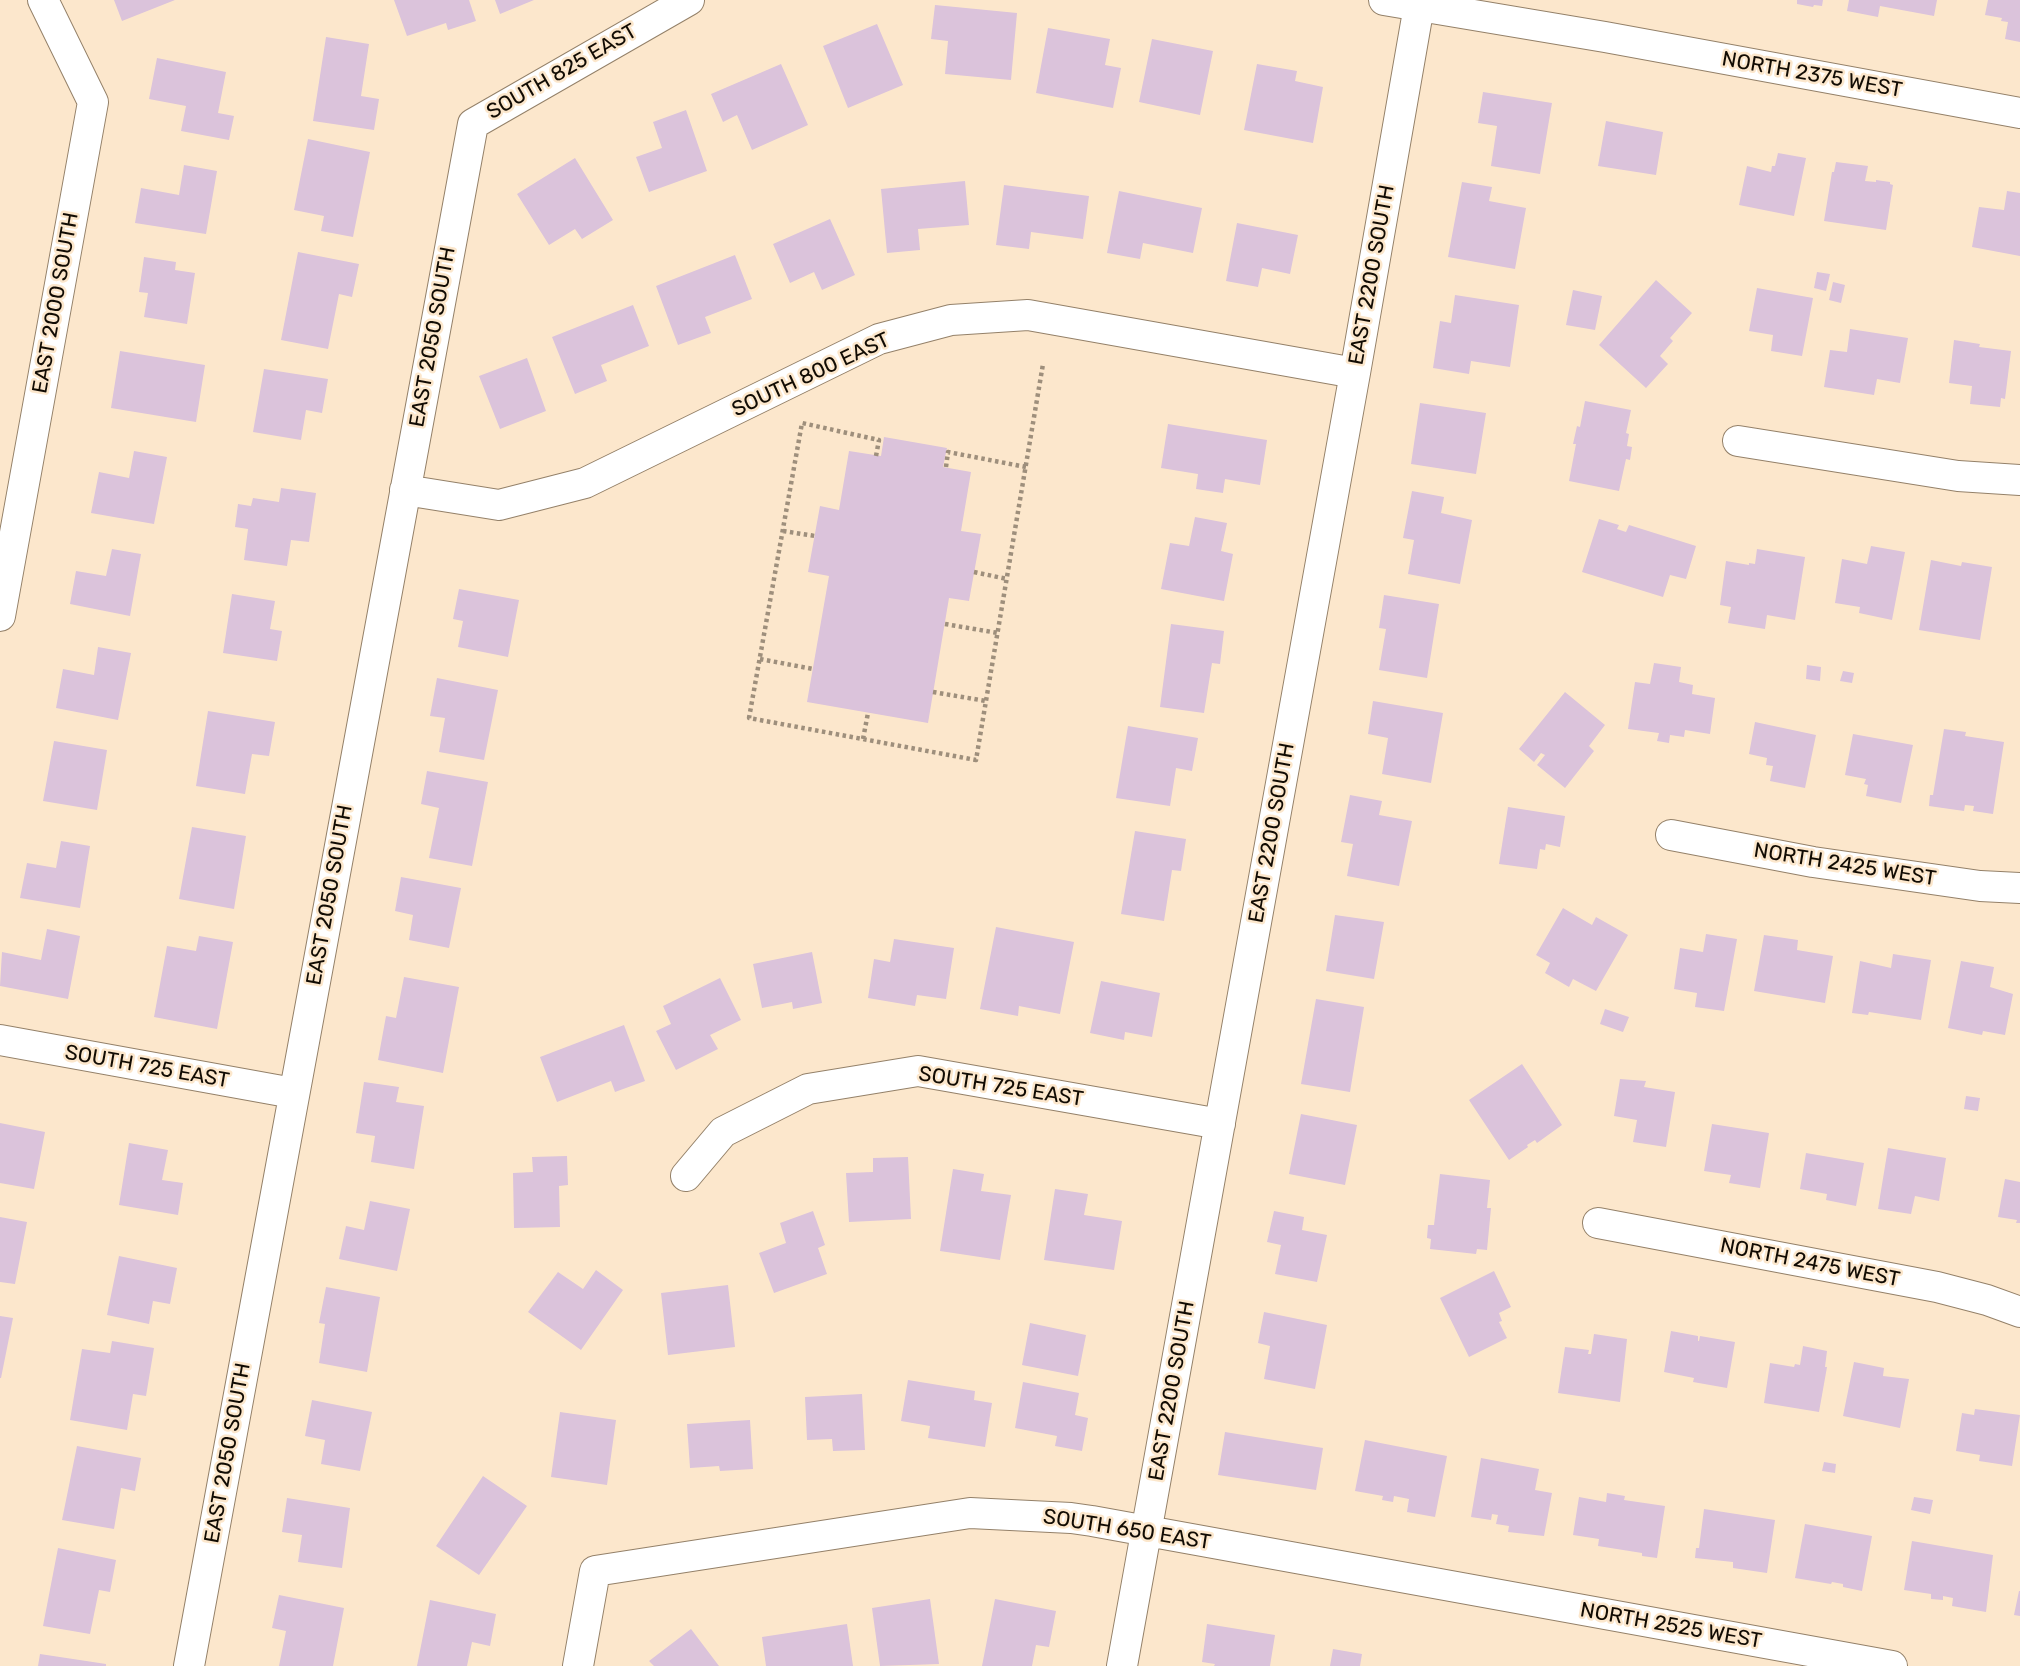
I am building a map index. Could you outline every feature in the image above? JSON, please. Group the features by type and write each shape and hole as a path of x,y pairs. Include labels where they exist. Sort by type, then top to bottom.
{"street":[{"name":"EAST 2000 SOUTH","path":"0,616 93,102 43,0"},
{"name":"SOUTH 825 EAST","path":"472,124 689,0"},
{"path":"1384,0 1419,3"},
{"name":"NORTH 2375 WEST","path":"1419,3 2020,113"},
{"name":"EAST 2200 SOUTH","path":"1122,1666 1419,3"},
{"name":"EAST 2050 SOUTH","path":"189,1666 472,124"},
{"name":"SOUTH 800 EAST","path":"405,490 499,505 585,483 879,339 951,320 1028,314 1355,373"},
{"path":"1738,441 1958,476 2020,480"},
{"name":"NORTH 2425 WEST","path":"1671,835 1813,862 1980,886 2020,888"},
{"name":"SOUTH 725 EAST","path":"0,1040 293,1093"},
{"name":"SOUTH 725 EAST","path":"685,1176 723,1132 808,1089 918,1071 1220,1124"},
{"name":"NORTH 2475 WEST","path":"1598,1223 1937,1287 2020,1312"},
{"name":"SOUTH 650 EAST","path":"578,1666 595,1571 971,1513 1071,1518 1450,1586"},
{"name":"NORTH 2525 WEST","path":"1450,1586 1892,1666"}],"path":[{"path":"876,456 879,440 802,423 749,718 976,760 1044,364"},
{"path":"946,467 948,452 1026,467"},
{"path":"783,531 815,536"},
{"path":"974,572 1007,579"},
{"path":"945,624 998,633"},
{"path":"760,660 813,669"},
{"path":"933,692 986,701"},
{"path":"863,739 868,713"}],"building":[{"path":"114,0 175,0 122,21"},
{"path":"394,0 469,0 476,21 448,30 446,23 407,36"},
{"path":"495,0 534,0 500,14"},
{"path":"1797,0 1823,0 1822,6 1813,7 1797,4"},
{"path":"1849,0 1937,0 1934,16 1880,6 1878,17 1847,11"},
{"path":"1988,0 2020,0 2020,42 2005,39 2008,22 1985,15"},
{"path":"935,5 1017,13 1011,80 945,74 948,41 931,39"},
{"path":"877,24 903,85 848,108 823,46"},
{"path":"1048,28 1110,39 1105,65 1121,68 1113,108 1036,93"},
{"path":"326,37 369,44 361,96 379,99 374,130 313,121"},
{"path":"1152,39 1213,51 1200,115 1139,102"},
{"path":"157,58 226,72 218,113 234,116 229,140 181,131 186,106 149,99"},
{"path":"781,64 808,125 752,150 737,115 723,122 711,94"},
{"path":"1257,64 1297,71 1295,81 1323,87 1313,143 1244,130"},
{"path":"1483,92 1552,103 1540,174 1491,166 1497,126 1478,123"},
{"path":"686,110 707,171 649,192 636,157 662,148 653,122"},
{"path":"1606,121 1663,132 1656,175 1598,166"},
{"path":"308,139 370,152 353,237 321,231 324,216 294,210"},
{"path":"1778,153 1806,158 1794,216 1739,205 1747,166 1771,172"},
{"path":"575,158 613,220 582,239 575,229 549,245 517,194"},
{"path":"1836,162 1868,166 1865,181 1890,182 1893,185 1886,230 1824,221"},
{"path":"184,165 217,171 206,234 135,223 141,188 179,195"},
{"path":"965,181 969,225 918,229 920,250 887,253 881,189"},
{"path":"1462,182 1492,187 1489,201 1526,208 1515,269 1448,257"},
{"path":"1004,185 1089,196 1083,239 1031,232 1029,249 996,245"},
{"path":"1119,191 1202,208 1193,253 1143,243 1140,259 1107,253"},
{"path":"2007,191 2020,193 2020,256 1972,247 1979,207 2004,210"},
{"path":"830,219 855,275 822,290 814,272 790,283 773,244"},
{"path":"1237,223 1298,235 1290,274 1262,268 1258,287 1226,281"},
{"path":"298,252 359,264 352,297 339,294 328,349 281,340"},
{"path":"735,255 752,299 705,317 711,333 678,345 656,286"},
{"path":"144,257 176,262 175,270 195,273 187,324 144,317 148,293 139,292"},
{"path":"1817,272 1830,274 1826,291 1814,288"},
{"path":"1656,280 1692,313 1670,338 1673,341 1660,356 1668,364 1646,388 1599,345"},
{"path":"1833,282 1845,285 1841,303 1829,300"},
{"path":"1757,288 1813,298 1802,356 1771,351 1773,335 1749,331"},
{"path":"1573,290 1602,296 1595,330 1566,325"},
{"path":"1455,295 1519,305 1510,367 1471,361 1469,374 1433,368 1440,321 1451,323"},
{"path":"633,305 649,346 601,365 607,381 575,394 552,337"},
{"path":"1850,329 1908,338 1900,383 1877,379 1874,395 1824,387 1830,350 1847,352"},
{"path":"1954,340 1980,344 1979,347 2011,351 2005,399 2001,398 2000,407 1970,404 1972,386 1949,383"},
{"path":"120,351 205,365 196,422 111,408"},
{"path":"527,358 546,411 500,429 479,376"},
{"path":"264,369 328,379 322,413 306,410 301,440 253,432"},
{"path":"1585,401 1631,410 1626,433 1629,434 1627,446 1632,447 1630,460 1626,459 1619,491 1569,481 1576,444 1573,444 1577,426 1580,427"},
{"path":"1420,403 1486,413 1476,474 1411,464"},
{"path":"1168,424 1267,440 1260,485 1225,479 1223,493 1196,489 1198,474 1161,468"},
{"path":"884,437 947,448 943,467 971,472 961,531 981,534 969,601 949,598 928,723 807,702 829,576 808,572 820,506 839,510 849,451 881,456"},
{"path":"134,451 167,457 154,524 91,513 99,472 129,478"},
{"path":"281,488 316,493 309,542 291,540 287,566 244,560 248,529 235,527 238,504 251,506 253,498 279,502"},
{"path":"1412,491 1444,497 1441,513 1472,520 1460,584 1408,574 1414,540 1403,538"},
{"path":"1195,517 1227,523 1221,551 1233,554 1224,601 1161,589 1170,543 1189,546"},
{"path":"1599,519 1619,525 1617,529 1626,532 1629,525 1696,546 1686,579 1670,575 1663,597 1582,572"},
{"path":"1871,546 1905,552 1892,620 1859,613 1860,607 1835,603 1842,559 1867,564"},
{"path":"112,549 141,554 130,616 70,604 76,571 106,576"},
{"path":"1757,549 1805,557 1795,620 1767,615 1765,629 1728,623 1731,607 1720,605 1726,561 1755,564"},
{"path":"1931,560 1961,566 1962,562 1992,567 1980,640 1919,630"},
{"path":"459,589 519,600 508,657 458,647 463,621 453,619"},
{"path":"232,594 275,601 270,629 282,631 277,661 223,653"},
{"path":"1384,595 1439,604 1427,678 1379,670 1386,629 1379,628"},
{"path":"1171,624 1224,631 1220,664 1212,663 1204,713 1160,707"},
{"path":"98,647 131,653 118,720 56,708 63,669 94,675"},
{"path":"1654,663 1681,667 1679,682 1693,685 1692,694 1715,698 1710,734 1685,730 1684,737 1670,735 1669,743 1657,741 1659,733 1628,729 1635,682 1650,684"},
{"path":"1807,665 1821,667 1820,681 1806,679"},
{"path":"1843,671 1854,673 1852,683 1840,681"},
{"path":"437,678 498,690 484,760 439,752 445,718 430,716"},
{"path":"1565,692 1605,725 1589,746 1594,751 1565,788 1537,765 1545,755 1541,753 1534,762 1519,749"},
{"path":"1373,701 1443,713 1431,783 1382,774 1388,738 1368,734"},
{"path":"208,711 275,722 269,756 252,754 245,794 196,786"},
{"path":"1755,722 1816,735 1805,788 1770,781 1773,766 1766,765 1767,758 1749,754"},
{"path":"1128,726 1198,738 1192,771 1176,768 1170,806 1116,798"},
{"path":"1944,729 1966,732 1965,736 2004,742 1993,814 1973,811 1974,806 1965,805 1964,811 1929,806"},
{"path":"1853,734 1913,745 1901,803 1866,796 1866,779 1845,775"},
{"path":"54,741 107,750 97,810 43,801"},
{"path":"427,771 488,782 472,866 429,858 439,808 421,804"},
{"path":"1350,795 1382,801 1379,815 1412,821 1399,886 1347,876 1353,844 1341,842"},
{"path":"1508,807 1565,816 1560,847 1546,844 1545,850 1540,849 1537,869 1499,864"},
{"path":"192,827 246,836 234,909 179,899"},
{"path":"1135,831 1186,839 1181,871 1172,870 1164,921 1121,914"},
{"path":"61,841 90,846 80,908 20,898 27,863 56,868"},
{"path":"401,877 461,888 449,948 409,940 413,915 395,911"},
{"path":"1563,908 1592,925 1596,917 1628,935 1596,991 1573,979 1569,987 1545,973 1550,963 1536,955"},
{"path":"1335,915 1384,922 1374,979 1326,971"},
{"path":"996,927 1074,942 1060,1014 1019,1006 1018,1016 980,1009"},
{"path":"47,929 80,936 68,999 0,986 2,952 41,960"},
{"path":"1706,934 1737,939 1724,1011 1695,1007 1697,993 1674,989 1680,948 1703,952"},
{"path":"1764,935 1798,940 1797,950 1833,956 1825,1003 1754,991"},
{"path":"199,936 233,942 217,1029 154,1017 167,946 196,951"},
{"path":"894,939 954,948 946,999 917,995 915,1006 868,998 874,959 890,962"},
{"path":"812,952 822,1003 793,1009 792,1002 762,1008 753,964"},
{"path":"1893,954 1931,960 1921,1020 1869,1012 1868,1015 1852,1013 1860,961 1891,968"},
{"path":"1961,961 1994,967 1990,987 2013,994 2005,1035 1983,1031 1982,1035 1948,1028"},
{"path":"404,977 459,987 443,1073 378,1060 386,1016 396,1018"},
{"path":"720,978 741,1020 710,1035 718,1049 676,1070 656,1031 671,1024 663,1006"},
{"path":"1101,981 1160,993 1152,1037 1125,1032 1124,1040 1090,1033"},
{"path":"1316,999 1364,1007 1350,1092 1301,1084"},
{"path":"1605,1009 1629,1017 1623,1032 1600,1024"},
{"path":"624,1025 645,1081 615,1092 611,1081 557,1102 540,1057"},
{"path":"1522,1064 1562,1125 1537,1143 1535,1140 1527,1145 1528,1147 1509,1160 1469,1100"},
{"path":"1620,1079 1646,1081 1644,1087 1675,1092 1666,1147 1633,1142 1637,1120 1614,1116"},
{"path":"364,1082 399,1087 396,1102 424,1106 414,1169 371,1162 375,1136 356,1133"},
{"path":"1966,1096 1980,1098 1978,1111 1964,1109"},
{"path":"1301,1114 1357,1125 1345,1185 1289,1174"},
{"path":"0,1123 45,1132 34,1189 0,1183"},
{"path":"1712,1124 1769,1133 1760,1188 1729,1183 1731,1175 1704,1171"},
{"path":"129,1143 168,1150 162,1180 183,1183 178,1215 119,1205"},
{"path":"1888,1148 1946,1158 1939,1201 1915,1196 1911,1214 1878,1209"},
{"path":"1806,1153 1864,1163 1856,1206 1826,1200 1827,1194 1800,1189"},
{"path":"567,1156 568,1185 559,1186 560,1227 514,1228 513,1173 533,1172 532,1157"},
{"path":"908,1157 911,1219 849,1222 846,1173 873,1172 873,1158"},
{"path":"953,1169 984,1174 981,1191 1011,1195 1000,1260 940,1251"},
{"path":"1440,1174 1490,1180 1487,1208 1491,1208 1487,1250 1477,1249 1476,1254 1430,1249 1428,1225 1434,1225"},
{"path":"2005,1179 2020,1182 2020,1223 2016,1223 2017,1220 1998,1217"},
{"path":"1055,1189 1088,1194 1084,1215 1122,1221 1114,1270 1044,1260"},
{"path":"370,1201 410,1209 397,1271 339,1259 346,1226 364,1230"},
{"path":"813,1211 825,1245 818,1248 827,1274 774,1293 759,1253 786,1243 780,1223"},
{"path":"1274,1211 1304,1217 1302,1230 1327,1235 1317,1282 1275,1274 1281,1245 1267,1242"},
{"path":"0,1217 27,1222 15,1284 0,1282"},
{"path":"119,1256 177,1268 170,1304 153,1301 149,1324 107,1315"},
{"path":"596,1270 623,1290 581,1350 528,1312 558,1272 583,1289"},
{"path":"1494,1271 1511,1307 1499,1313 1502,1321 1499,1322 1507,1338 1469,1357 1440,1298"},
{"path":"728,1285 735,1347 668,1355 661,1293"},
{"path":"326,1287 380,1297 367,1372 319,1363 325,1324 319,1323"},
{"path":"1264,1312 1327,1325 1315,1389 1264,1379 1270,1346 1258,1343"},
{"path":"0,1316 13,1318 1,1378 0,1378"},
{"path":"1030,1323 1086,1335 1078,1376 1022,1365"},
{"path":"1671,1331 1698,1336 1698,1341 1700,1336 1735,1342 1727,1388 1693,1382 1694,1378 1664,1372"},
{"path":"1594,1334 1627,1339 1620,1402 1558,1393 1565,1347 1589,1350 1588,1354 1591,1354"},
{"path":"112,1341 154,1348 146,1396 133,1394 127,1430 70,1420 82,1349 110,1353"},
{"path":"1803,1346 1827,1351 1819,1412 1764,1403 1770,1363 1794,1367 1795,1364 1800,1365"},
{"path":"1854,1362 1884,1368 1883,1376 1909,1379 1900,1428 1843,1416"},
{"path":"908,1380 975,1391 974,1400 992,1403 985,1447 928,1438 930,1426 901,1421"},
{"path":"1023,1382 1079,1393 1075,1415 1088,1418 1082,1451 1055,1446 1057,1436 1015,1428"},
{"path":"862,1394 865,1450 833,1451 832,1439 807,1440 805,1397"},
{"path":"312,1400 372,1412 360,1471 321,1464 325,1440 305,1436"},
{"path":"1975,1409 2020,1415 2012,1466 1979,1461 1980,1455 1956,1451 1962,1413 1974,1415"},
{"path":"560,1412 616,1420 607,1485 551,1477"},
{"path":"750,1420 753,1469 720,1471 719,1466 690,1468 687,1424"},
{"path":"1225,1432 1323,1448 1316,1490 1218,1475"},
{"path":"1365,1440 1447,1456 1435,1517 1407,1512 1409,1499 1394,1496 1393,1502 1382,1500 1383,1496 1355,1491"},
{"path":"77,1446 141,1458 135,1491 121,1488 114,1529 62,1520"},
{"path":"1481,1458 1539,1469 1535,1490 1552,1493 1544,1536 1508,1532 1509,1526 1496,1524 1498,1515 1492,1514 1491,1520 1471,1517"},
{"path":"1824,1462 1836,1464 1835,1473 1822,1471"},
{"path":"483,1476 527,1506 479,1575 436,1546"},
{"path":"1607,1493 1625,1496 1624,1500 1665,1506 1657,1558 1598,1546 1599,1539 1573,1535 1579,1497 1606,1502"},
{"path":"1914,1497 1933,1500 1930,1514 1911,1510"},
{"path":"287,1498 350,1508 342,1568 298,1562 302,1535 282,1532"},
{"path":"1704,1509 1775,1520 1767,1573 1733,1568 1733,1562 1695,1558 1696,1548 1699,1548"},
{"path":"1805,1524 1872,1536 1862,1591 1843,1587 1843,1584 1795,1578"},
{"path":"1912,1541 1993,1555 1986,1612 1952,1606 1953,1598 1943,1596 1943,1600 1931,1599 1931,1594 1904,1590"},
{"path":"58,1548 116,1560 110,1592 99,1590 90,1634 43,1626"},
{"path":"2020,1591 2020,1616 2014,1615"},
{"path":"279,1595 344,1608 333,1666 279,1666 286,1631 272,1628"},
{"path":"930,1599 939,1664 880,1666 872,1608"},
{"path":"995,1599 1056,1611 1049,1647 1036,1645 1032,1666 982,1666"},
{"path":"430,1600 496,1614 490,1646 472,1642 467,1666 417,1666"},
{"path":"847,1624 853,1666 766,1666 762,1637"},
{"path":"1207,1624 1275,1635 1270,1666 1214,1666 1215,1664 1202,1662"},
{"path":"691,1629 719,1666 654,1666 649,1661"},
{"path":"1333,1649 1362,1654 1360,1666 1330,1666"},
{"path":"40,1654 106,1664 106,1666 38,1666"}]}
